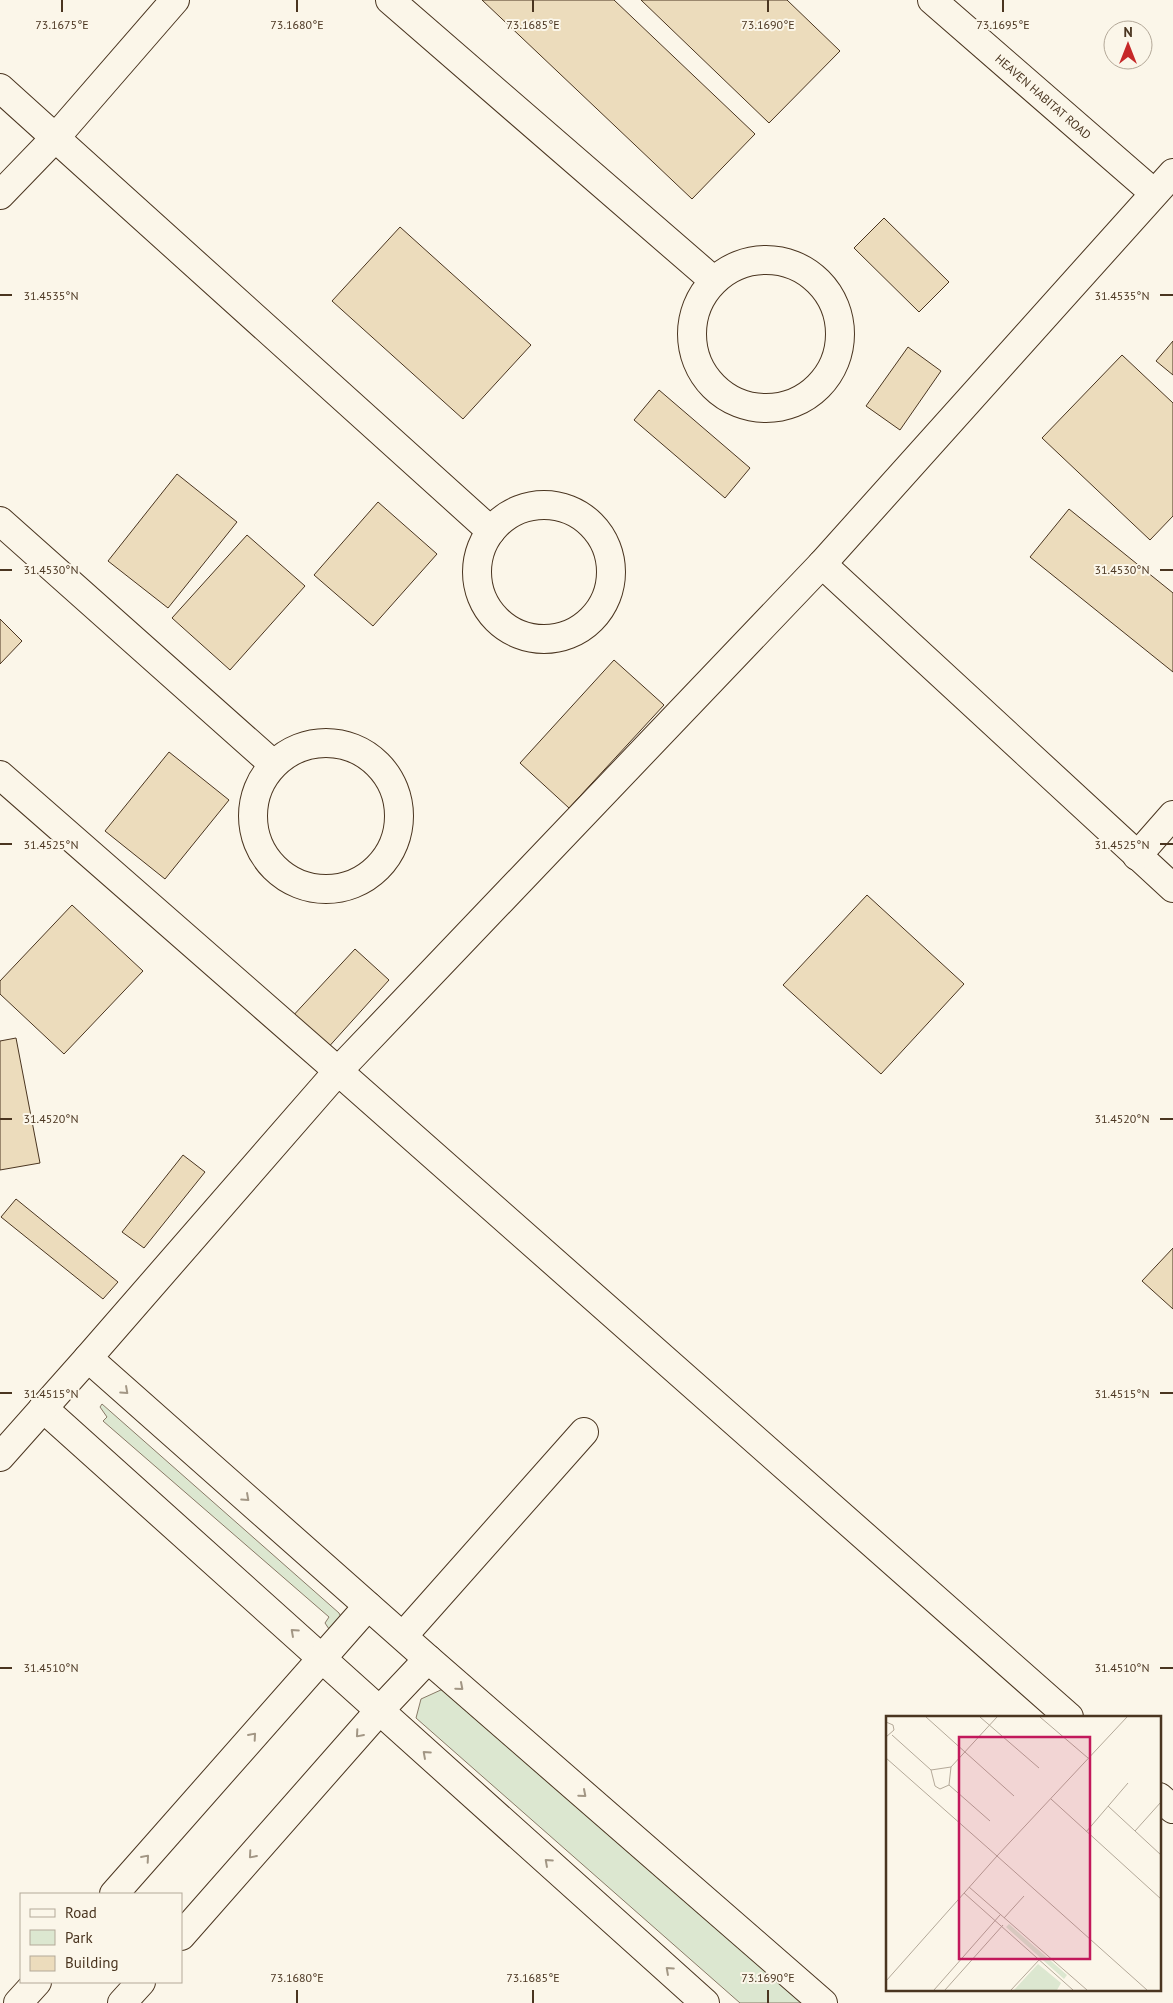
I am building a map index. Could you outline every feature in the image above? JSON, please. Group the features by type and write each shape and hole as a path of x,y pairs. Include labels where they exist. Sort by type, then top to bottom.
{"street":[{"path":"0,195 56,137 175,0"},
{"path":"390,0 713,280"},
{"name":"HEAVEN HABITAT ROAD","path":"932,0 1154,193"},
{"path":"0,88 491,531"},
{"path":"0,1457 338,1071 822,564 1173,173"},
{"path":"768,259 794,265 806,271 822,284 833,301 839,319 840,338 837,357 828,374 815,389 799,400 781,406 762,408 743,405 726,396 711,384 700,369 693,351 691,332 694,313 702,296 713,280 729,268 748,261 768,259"},
{"path":"536,506 554,506 571,510 586,519 598,532 607,547 611,564 611,581 606,598 598,613 585,626 570,635 553,638 535,638 518,634 503,625 491,613 482,597 478,580 478,563 483,546 491,531 504,519 519,510 536,506"},
{"path":"0,521 273,764"},
{"path":"822,564 1173,888"},
{"path":"327,742 348,746 366,754 382,767 393,784 399,803 400,821 396,839 388,855 377,869 362,880 345,887 327,889 309,888 275,870 263,854 255,837 252,817 254,798 261,780 273,764 289,752 308,744 327,742"},
{"path":"0,775 1068,1716"},
{"path":"1137,856 1173,815"},
{"path":"88,1358 428,1659 823,2003"},
{"path":"43,1408 705,2003"},
{"path":"403,1636 584,1432"},
{"path":"115,1893 368,1606"},
{"path":"182,1935 379,1711 428,1659"},
{"path":"1160,1798 1173,1809"},
{"path":"18,2003 36,1983"},
{"path":"122,2003 140,1983"}],"green space":[{"path":"102,1404 339,1613 342,1619 333,1631 325,1623 329,1617 103,1421 107,1417 100,1407"},
{"path":"443,1689 804,2003 740,2003 416,1718 421,1699"}],"building":[{"path":"482,0 614,0 755,134 692,199"},
{"path":"641,0 787,0 840,51 769,123"},
{"path":"884,218 949,282 919,312 854,248"},
{"path":"400,227 531,345 463,419 332,301"},
{"path":"1173,341 1173,375 1156,361"},
{"path":"908,347 941,371 900,430 866,406"},
{"path":"1122,355 1173,403 1173,516 1150,540 1042,438"},
{"path":"659,390 750,468 725,498 634,420"},
{"path":"177,474 237,522 168,608 108,561"},
{"path":"378,502 437,554 373,626 314,575"},
{"path":"1069,509 1173,593 1173,672 1030,557"},
{"path":"247,535 305,586 230,670 172,618"},
{"path":"0,619 22,641 0,664"},
{"path":"614,660 664,705 569,808 520,763"},
{"path":"169,752 229,800 165,879 105,831"},
{"path":"867,895 964,984 881,1074 783,985"},
{"path":"72,905 143,971 64,1054 0,994 0,981"},
{"path":"355,949 389,980 325,1051 290,1019"},
{"path":"16,1038 40,1163 0,1170 0,1041"},
{"path":"183,1155 205,1172 144,1248 122,1232"},
{"path":"16,1199 118,1282 103,1299 1,1217"},
{"path":"1173,1248 1173,1309 1142,1281"}]}
